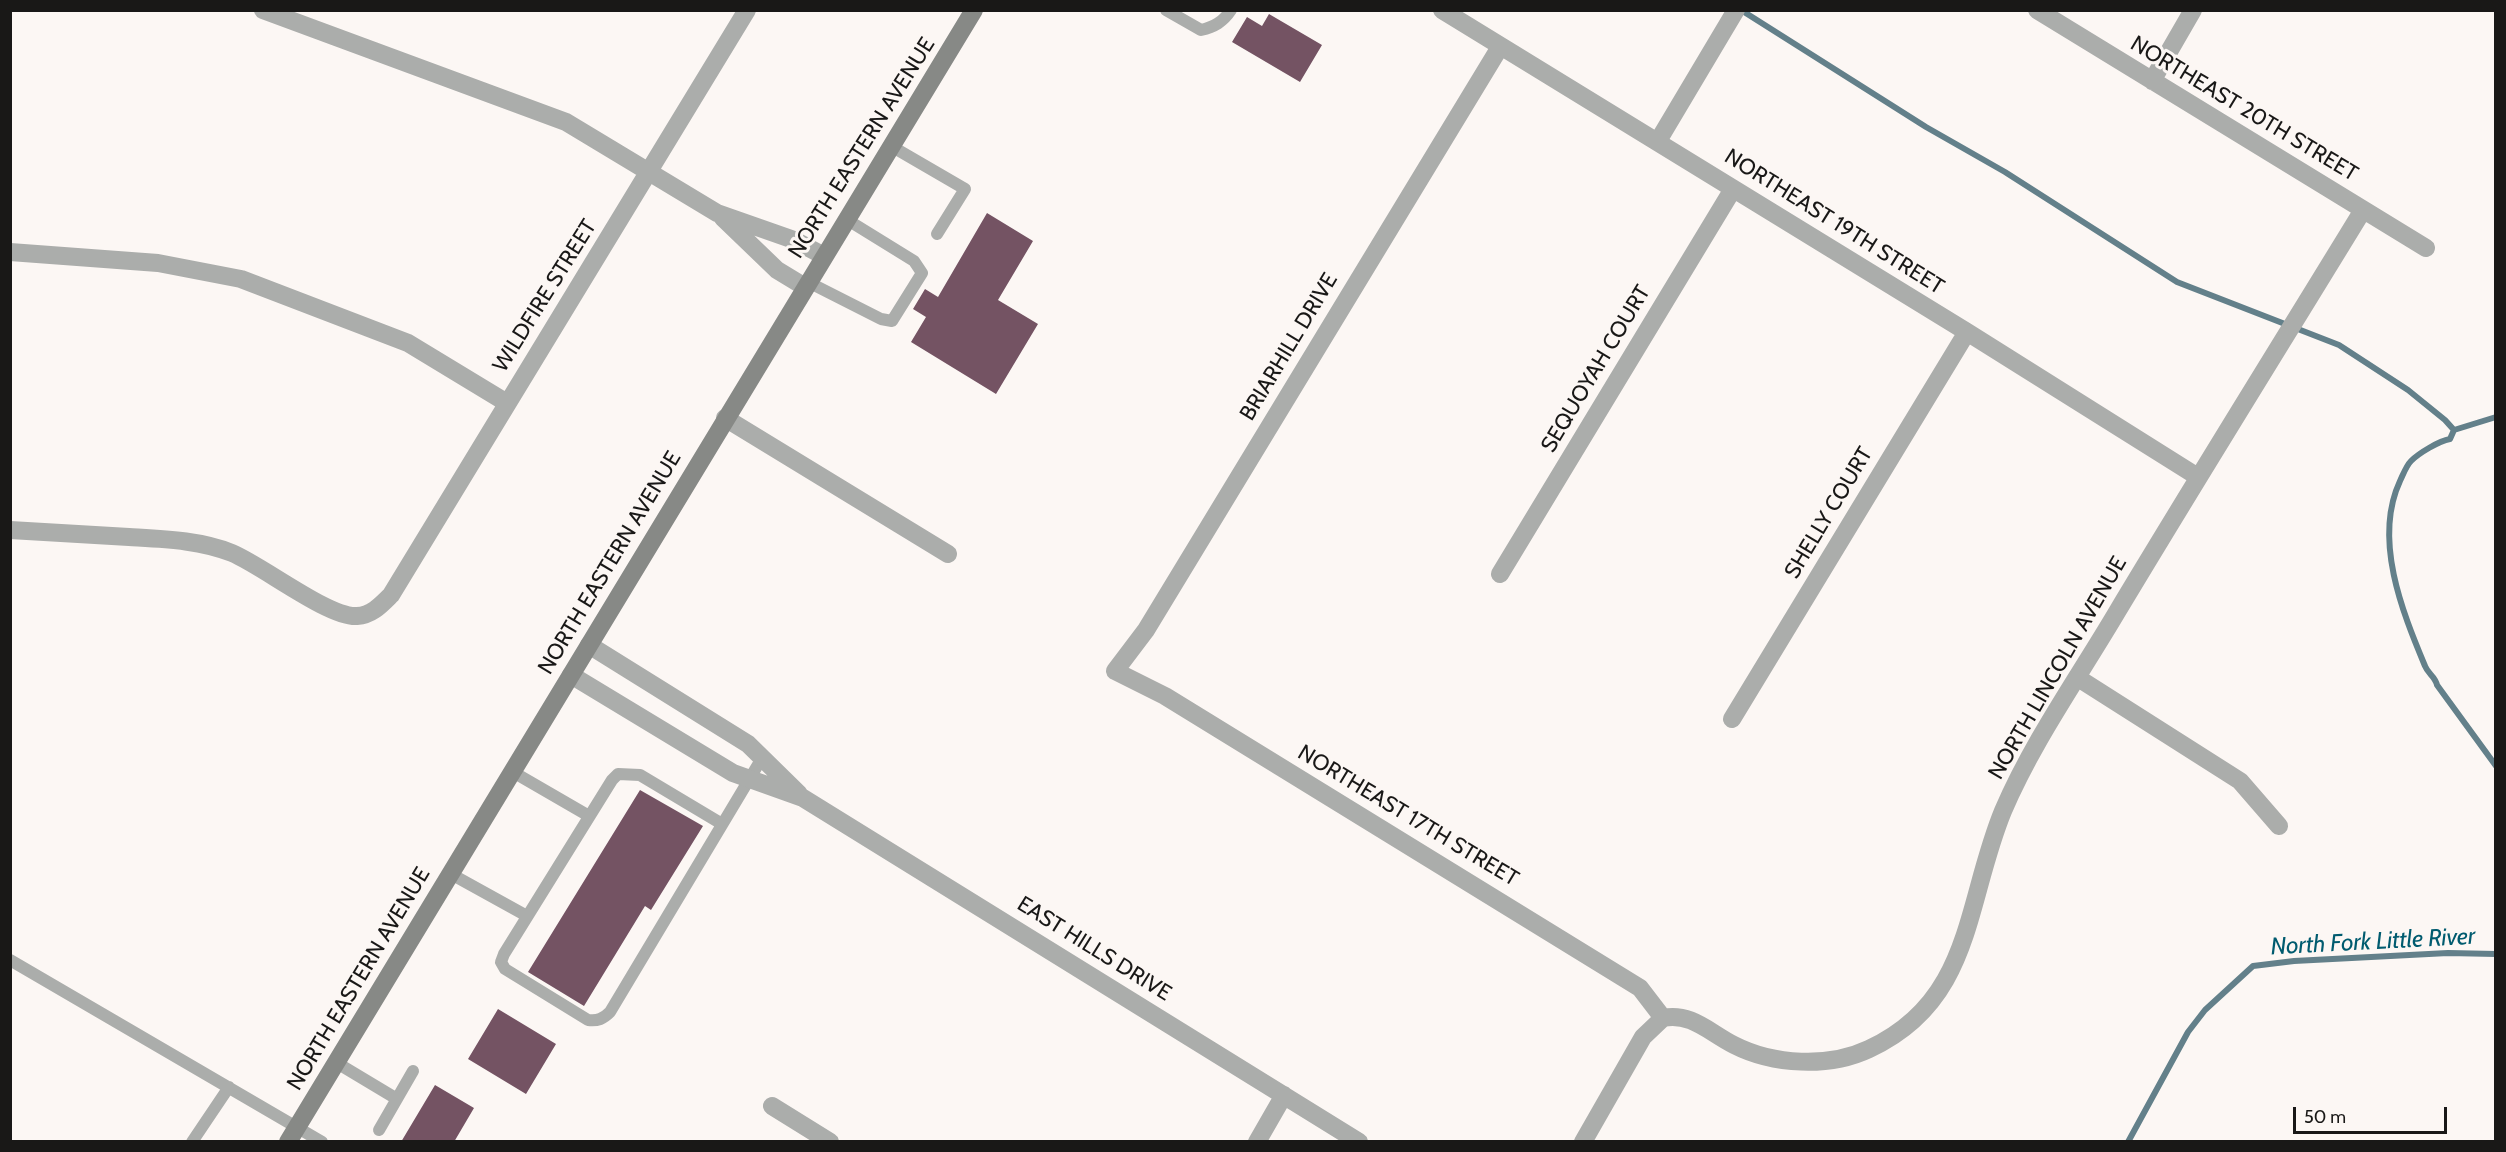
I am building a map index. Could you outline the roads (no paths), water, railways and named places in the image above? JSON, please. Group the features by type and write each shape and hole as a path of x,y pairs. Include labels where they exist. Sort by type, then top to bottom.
{"main road":[{"name":"NORTH EASTERN AVENUE","path":"292,1134 452,874 725,418 974,10"}],"street":[{"path":"263,10 566,122 717,213 777,270 806,284"},
{"name":"WILDFIRE STREET","path":"10,530 151,539 210,546 249,561 347,615 368,614 381,605 396,587 747,10"},
{"name":"NORTHEAST 19TH STREET","path":"1442,10 1658,141 2198,477"},
{"path":"1658,141 1736,10"},
{"name":"NORTHEAST 20TH STREET","path":"2037,10 2426,248"},
{"path":"2152,81 2193,10"},
{"name":"BRIARHILL DRIVE","path":"1115,671 1146,630 1500,47"},
{"name":"SEQUOYAH COURT","path":"1500,574 1733,189"},
{"name":"NORTH LINCOLN AVENUE","path":"1663,1018 1683,1017 1752,1052 1805,1061 1825,1061 1869,1049 1929,1007 1948,978 1958,956 1991,843 2003,812 2042,735 2264,368 2363,210"},
{"path":"717,213 794,240 824,256"},
{"path":"10,252 158,263 219,272 408,343 507,403"},
{"name":"SHELLY COURT","path":"1732,719 1967,332"},
{"path":"725,418 948,554"},
{"name":"EAST HILLS DRIVE","path":"589,645 748,744 803,798"},
{"name":"NORTHEAST 17TH STREET","path":"1115,671 1165,696 1641,988 1663,1018"},
{"name":"EAST HILLS DRIVE","path":"571,675 733,773 803,798 1359,1142"},
{"path":"2078,678 2240,781 2279,826"},
{"path":"1583,1142 1644,1037 1663,1018"},
{"path":"1257,1142 1284,1095"},
{"path":"772,1106 830,1142"}],"lane":[{"path":"1166,10 1201,30 1219,23 1231,10"},
{"path":"891,146 965,189 937,234"},
{"path":"806,284 881,319 892,321 906,299 922,273 914,261 846,219"},
{"path":"722,824 640,775 630,772 618,774 589,816 504,954 501,962 505,969 588,1020 596,1021 604,1018 610,1012 762,758"},
{"path":"513,772 589,816"},
{"path":"452,874 527,916"},
{"path":"10,960 229,1087 292,1134 322,1142"},
{"path":"337,1063 397,1099"},
{"path":"379,1130 413,1071"},
{"path":"192,1142 229,1087"}],"waterway":[{"path":"1741,10 1926,127 2005,172 2177,282 2339,345 2408,390 2454,430"},
{"name":"North Fork Little River","path":"2454,430 2496,417"},
{"name":"North Fork Little River","path":"2454,430 2450,439 2424,451 2406,468 2392,503 2389,527 2390,551 2400,599 2426,669 2496,766"},
{"name":"North Fork Little River","path":"2128,1142 2188,1032 2205,1010 2253,966 2294,961 2448,953 2496,954"}]}
